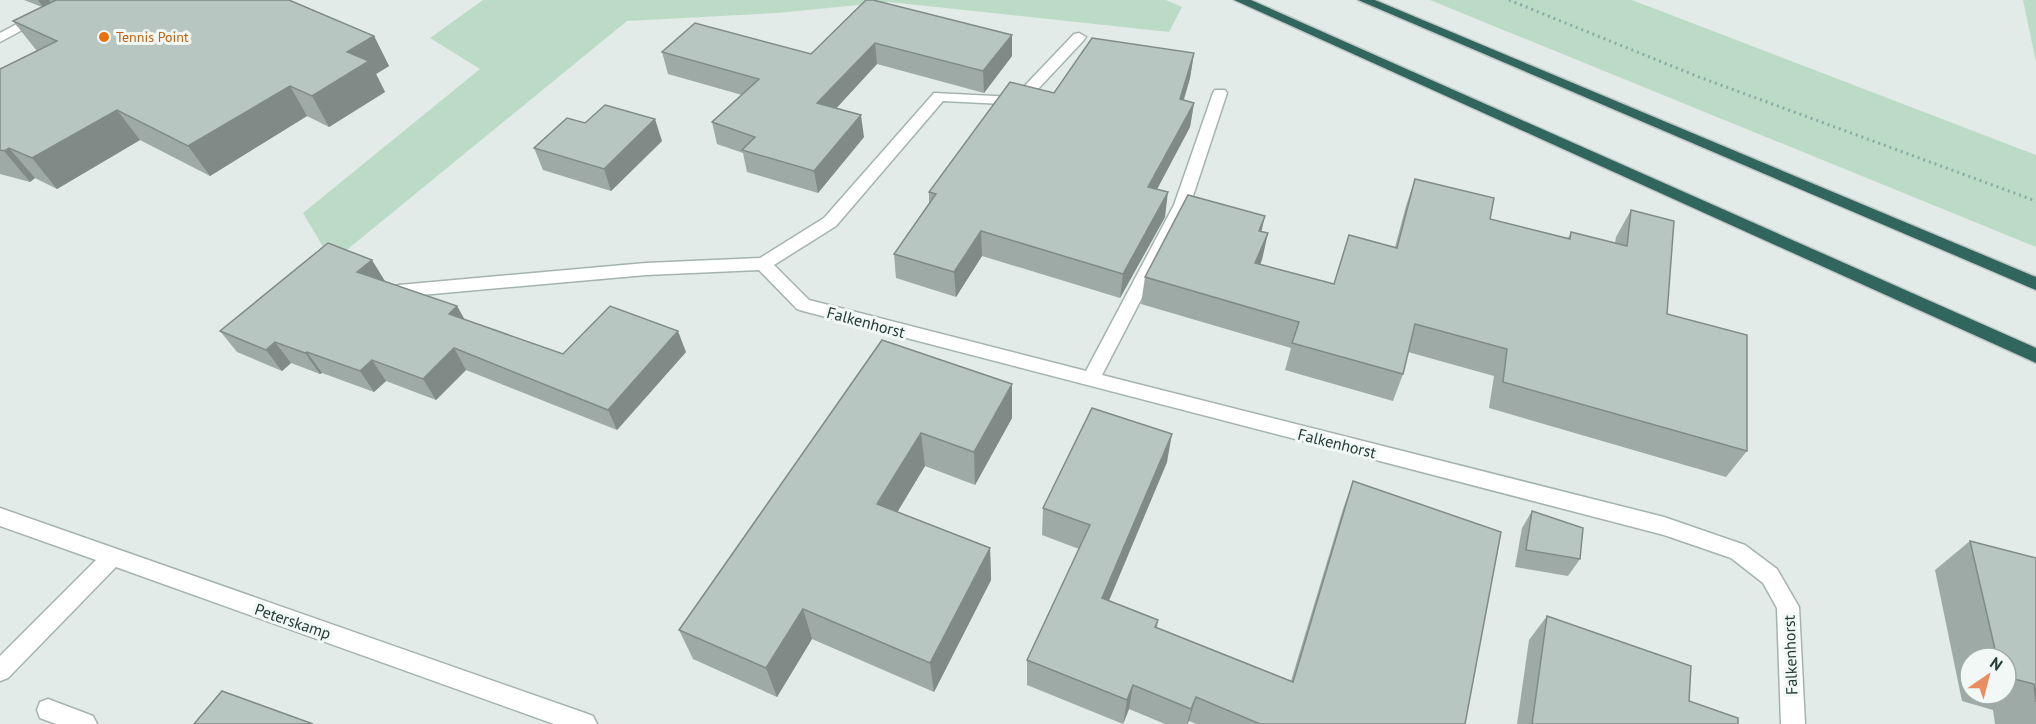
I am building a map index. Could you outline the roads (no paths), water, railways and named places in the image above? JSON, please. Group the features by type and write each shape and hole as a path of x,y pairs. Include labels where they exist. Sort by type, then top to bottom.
{"highway":[{"path":"1240,0 2036,356"},
{"path":"1364,0 2036,284"}],"street":[{"path":"0,38 72,0"},
{"path":"399,291 646,269 763,264 830,222 939,96 1018,102 1079,37"},
{"path":"1090,380 1182,205 1220,93"},
{"name":"Falkenhorst","path":"763,264 803,305 1664,526 1738,551 1770,576 1788,607 1793,724"},
{"name":"Peterskamp","path":"0,517 585,724"},
{"path":"0,671 113,557"},
{"path":"48,710 85,724"}],"place":[{"name":"Tennis Point","path":"104,37"}]}
